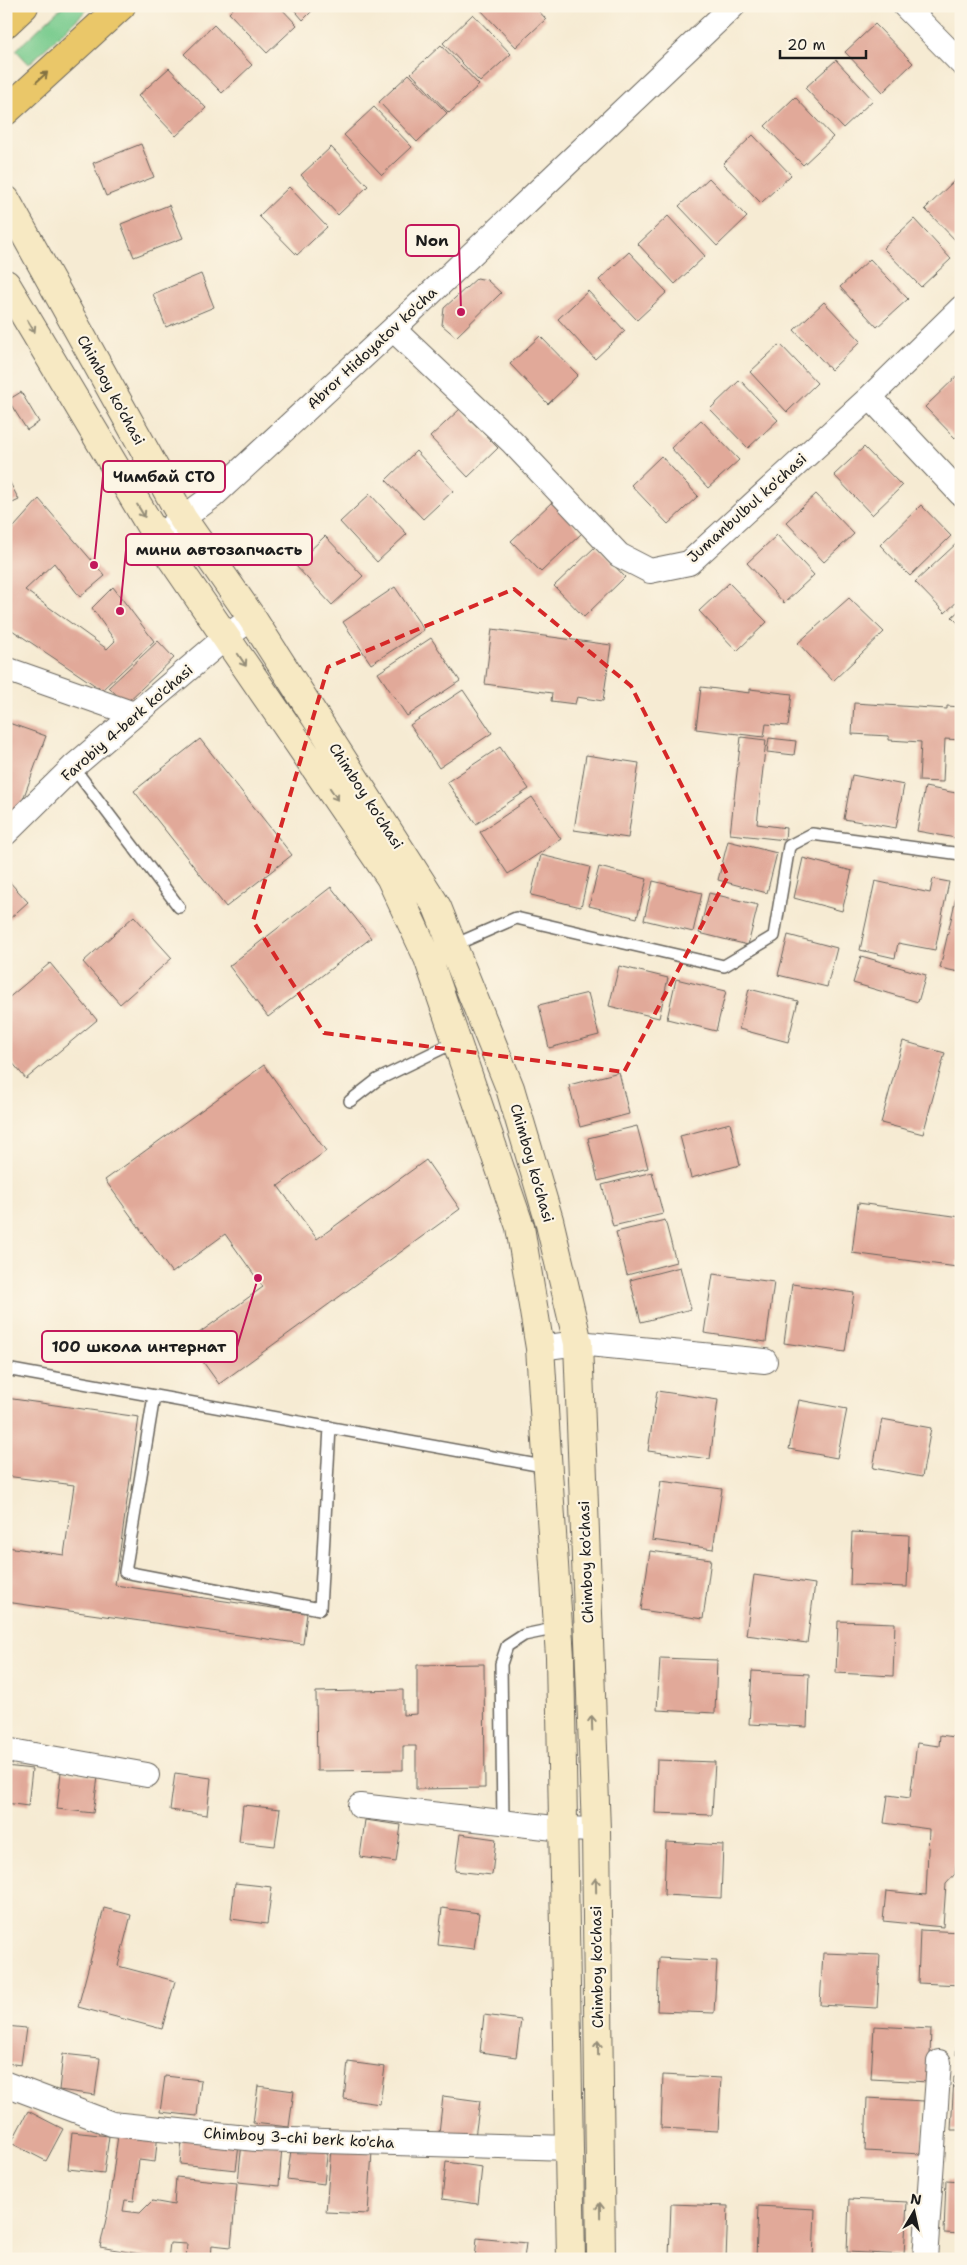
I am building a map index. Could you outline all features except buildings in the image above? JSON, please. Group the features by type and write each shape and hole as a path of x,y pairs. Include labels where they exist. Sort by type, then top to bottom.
{"highway":[{"path":"6,23 24,6"},
{"path":"6,111 120,6"}],"main road":[{"name":"Chimboy ko'chasi","path":"6,200 183,519 252,618 437,907 440,952 457,1041 520,1227 540,1348 558,1628 571,2259"},
{"name":"Chimboy ko'chasi","path":"6,284 157,537 440,952 510,1088 549,1220 578,1342 596,1830 601,2259"}],"street":[{"name":"Abror Hidoyatov ko'cha","path":"157,537 213,496 394,329 734,6"},
{"path":"905,6 961,64"},
{"name":"Jumanbulbul ko'chasi","path":"394,329 512,442 619,556 650,571 689,563 870,397 961,308"},
{"path":"870,397 961,494"},
{"name":"Farobiy 4-berk ko'chasi","path":"6,833 73,767 226,637 252,618"},
{"path":"6,669 134,714"},
{"path":"540,1348 578,1342 764,1361"},
{"path":"6,1750 146,1775"},
{"path":"360,1806 596,1830"},
{"path":"925,2259 939,2062"},
{"name":"Chimboy 3-chi berk ko'cha","path":"6,2084 112,2124 256,2139 569,2148"}],"lane":[{"path":"73,767 178,907"},
{"path":"440,952 516,918 724,966 774,936 789,846 812,834 961,854"},
{"path":"350,1101 377,1080 457,1041"},
{"path":"6,1369 548,1467"},
{"path":"154,1396 125,1572 320,1609 330,1427"},
{"path":"503,1822 502,1664 507,1646 524,1635 558,1628"}],"highlighted area":[{"path":"514,589 631,686 728,876 624,1072 324,1033 253,921 328,667"}],"green space":[{"path":"63,6 91,6 29,64 16,50"}],"place":[{"name":"Non","path":"461,312"},
{"name":"Чимбай СТО","path":"94,565"},
{"name":"мини автозапчасть","path":"120,611"},
{"name":"100 школа интернат","path":"258,1278"}]}
